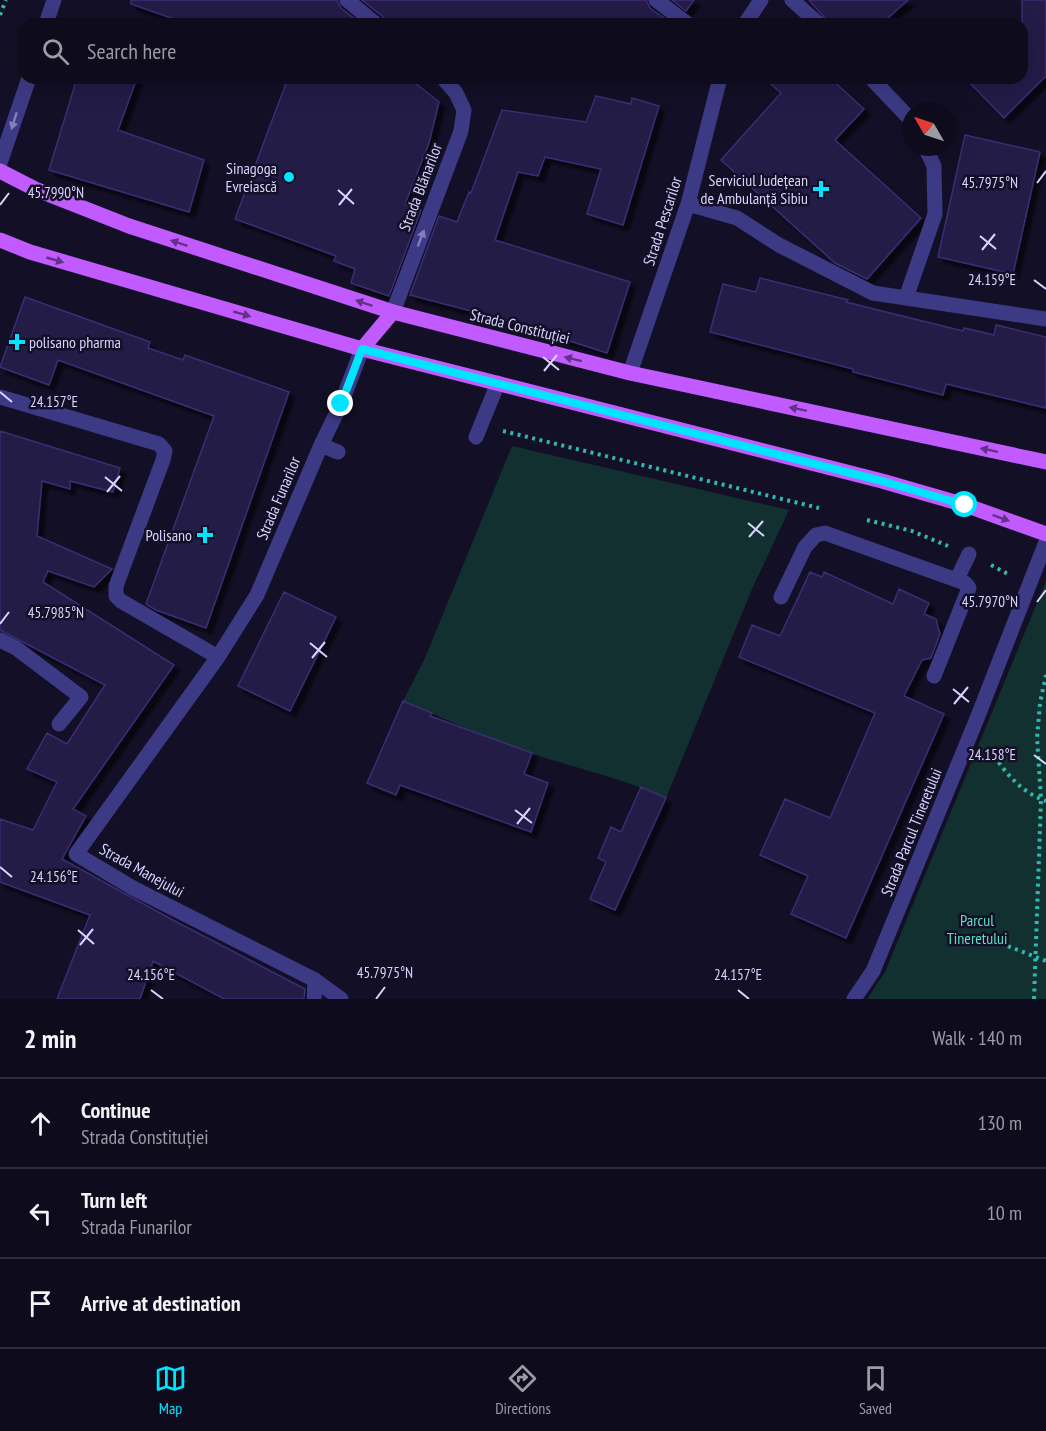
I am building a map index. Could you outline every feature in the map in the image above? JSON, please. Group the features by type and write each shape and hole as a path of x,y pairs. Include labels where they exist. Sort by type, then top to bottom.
{"main road":[{"name":"Strada Constituției","path":"0,171 35,189 129,226 393,312 630,373 1046,462"},
{"path":"0,240 30,252 362,349 882,481 965,505 1046,534"},
{"path":"362,349 393,312"}],"street":[{"path":"48,18 54,0"},
{"path":"347,0 369,18"},
{"path":"656,0 680,18"},
{"path":"749,18 761,0"},
{"path":"792,0 812,18"},
{"path":"0,163 27,84"},
{"name":"Strada Blănarilor","path":"393,312 461,130 464,110 456,93 448,84"},
{"name":"Strada Pescarilor","path":"630,373 688,204 718,84"},
{"path":"877,84 902,111"},
{"path":"906,298 935,214 934,166 929,156"},
{"path":"688,204 737,218 779,244 873,293 1046,319"},
{"name":"Strada Funarilor","path":"218,657 257,595 321,445 341,404 362,349"},
{"path":"479,431 498,383"},
{"path":"0,397 159,444 165,451 164,460 116,586 116,596 218,657"},
{"path":"321,445 338,452"},
{"path":"781,597 805,547 816,535 825,533 965,583 969,588 934,675"},
{"name":"Strada Parcul Tineretului","path":"854,999 873,971 976,721 1046,542"},
{"path":"957,579 969,554"},
{"path":"0,640 16,648 81,697 59,724"},
{"name":"Strada Manejului","path":"218,657 76,854 134,888 315,980 341,999"},
{"path":"314,999 315,980"}],"path":[{"path":"0,15 6,0"},
{"path":"479,431 825,510"},
{"path":"859,518 912,531 969,554 1028,584"},
{"path":"1034,999 1044,800 1037,738 1040,703 1046,675"},
{"path":"976,721 986,746 1010,778 1044,800"},
{"path":"987,938 1046,961"}],"green space":[{"path":"512,446 789,510 752,589 666,798 514,747 403,701 425,658"},
{"name":"Parcul Tineretului","path":"1046,581 1046,999 867,999 885,972"}],"building":[{"path":"131,0 337,0 341,8 354,18 171,18 131,4"},
{"path":"362,0 646,0 650,8 664,18 383,18"},
{"path":"672,0 694,0 686,11"},
{"path":"809,0 908,0 888,18 825,18"},
{"path":"1022,0 1046,0 1046,76 1004,118 971,84 1028,84 1028,18 1022,18"},
{"path":"75,84 135,84 118,130 204,160 189,212 49,170"},
{"path":"286,84 416,84 439,102 429,143 405,204 421,210 389,296 351,283 355,269 334,261 336,256 235,219"},
{"name":"Serviciul Județean de Ambulanță Sibiu","path":"771,84 837,84 864,109 835,140 921,218 867,279 835,263 721,160 781,93"},
{"path":"596,96 631,104 632,98 659,106 623,225 587,214 601,169 545,157 538,176 518,172 495,240 630,282 607,353 471,309 471,311 410,295 439,216 457,222 469,192 471,193 502,110 586,122"},
{"path":"965,135 1040,152 1013,274 938,257"},
{"path":"760,278 963,331 964,328 994,335 996,325 1046,337 1046,408 946,384 943,395 710,332 723,284 756,292"},
{"path":"25,297 150,342 148,348 183,360 185,355 289,392 206,628 156,610 146,604 214,416 58,360 49,385 0,367"},
{"path":"0,431 120,468 113,492 70,481 70,489 42,481 37,536 112,569 94,587 48,571 43,582 174,665 73,809 86,816 62,859 305,989 304,999 224,999 153,961 140,999 57,999 90,915 0,882 0,819 33,830 57,782 27,769 47,733 67,744 105,685 0,630"},
{"path":"810,572 822,577 824,572 893,604 899,589 929,603 924,614 936,619 940,634 931,658 922,660 904,696 944,714 846,938 791,914 808,876 760,855 785,799 830,818 875,713 739,657 752,625 780,636"},
{"path":"284,592 336,617 290,711 238,686"},
{"path":"403,701 432,713 430,716 532,753 524,774 548,783 531,832 400,785 396,795 367,783"},
{"path":"641,787 666,798 615,910 590,899 606,862 598,858 611,827 621,832"}],"place":[{"name":"Sinagoga Evreiască","path":"289,177"},
{"name":"Serviciul Județean de Ambulanță Sibiu","path":"821,189"},
{"name":"polisano pharma","path":"17,342"},
{"name":"Polisano","path":"205,535"}],"route":[{"path":"341,404 362,349 882,481 965,505"}]}
